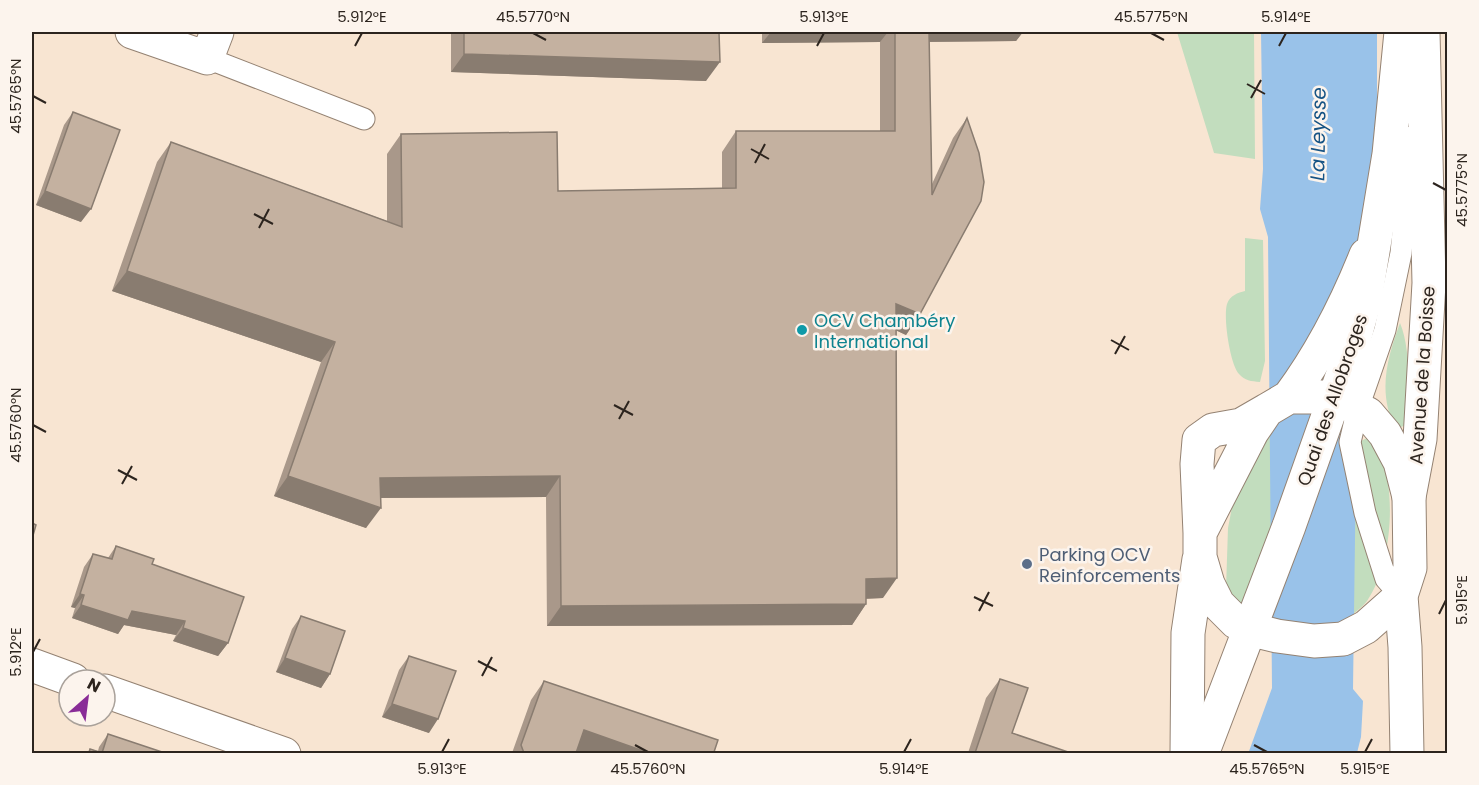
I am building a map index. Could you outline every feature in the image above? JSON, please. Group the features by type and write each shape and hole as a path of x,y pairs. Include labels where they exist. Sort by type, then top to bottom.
{"main road":[{"path":"132,32 212,45"},
{"name":"Quai des Allobroges","path":"1202,753 1289,526 1346,402 1351,351 1365,300 1407,38"},
{"name":"Avenue de la Boisse","path":"1407,38 1429,283 1420,439 1409,497 1410,568 1401,596 1405,647 1407,753"},
{"path":"1187,753 1188,633 1200,545 1252,432 1308,372 1350,294 1376,228"},
{"path":"1401,596 1366,627 1343,639 1314,641 1277,636 1248,629 1236,622 1218,604 1208,584 1200,545 1197,464 1199,440 1213,430 1241,425 1278,403 1346,402 1368,414 1385,434 1400,462 1409,497"},
{"path":"32,665 57,674"},
{"path":"117,695 284,753"}],"lane":[{"path":"1401,596 1386,579 1365,513 1350,442 1346,402 1385,330 1401,254 1413,137 1407,38"},
{"path":"212,45 364,119"}],"green space":[{"path":"1177,32 1254,32 1255,159 1214,153"},
{"path":"1245,238 1263,240 1265,361 1260,382 1251,381 1239,374 1230,351 1227,329 1228,301 1234,295 1245,291"},
{"path":"1400,323 1408,360 1408,401 1406,425 1396,429 1390,416 1385,389 1391,349"},
{"path":"1281,428 1310,428 1244,602 1237,606 1226,589 1228,528 1233,502 1265,441"},
{"path":"1367,438 1381,456 1386,472 1390,510 1389,530 1382,569 1375,586 1365,604 1346,620 1352,446"}],"water":[{"name":"La Leysse","path":"1261,32 1377,32 1377,171 1359,238 1353,689 1363,701 1361,737 1357,753 1248,754 1272,688 1268,237 1260,209 1263,169"}],"building":[{"path":"464,32 719,32 720,62 464,54"},
{"path":"895,32 929,32 932,195 967,118 979,153 984,182 981,201 920,314 896,304 897,578 866,579 866,604 561,606 560,476 380,478 381,508 288,476 335,342 127,271 171,142 402,227 401,134 557,132 558,191 736,188 736,131 895,131"},
{"path":"73,112 120,130 91,209 45,191"},
{"path":"32,523 36,525 32,539"},
{"path":"116,546 154,559 152,564 244,597 228,643 183,628 185,621 132,611 128,620 81,605 84,595 80,594 93,554 112,559"},
{"path":"301,616 345,631 330,674 285,658"},
{"path":"409,656 456,671 438,719 392,704"},
{"path":"1000,679 1028,688 1012,733 1071,753 975,753"},
{"path":"544,681 718,740 714,752 717,753 649,753 584,730 576,753 524,753 521,745"},
{"path":"108,734 165,753 102,753"},
{"path":"90,749 102,753 89,753"}],"place":[{"name":"OCV Chambéry International","path":"802,330"},
{"name":"Parking OCV Reinforcements","path":"1027,564"}]}
